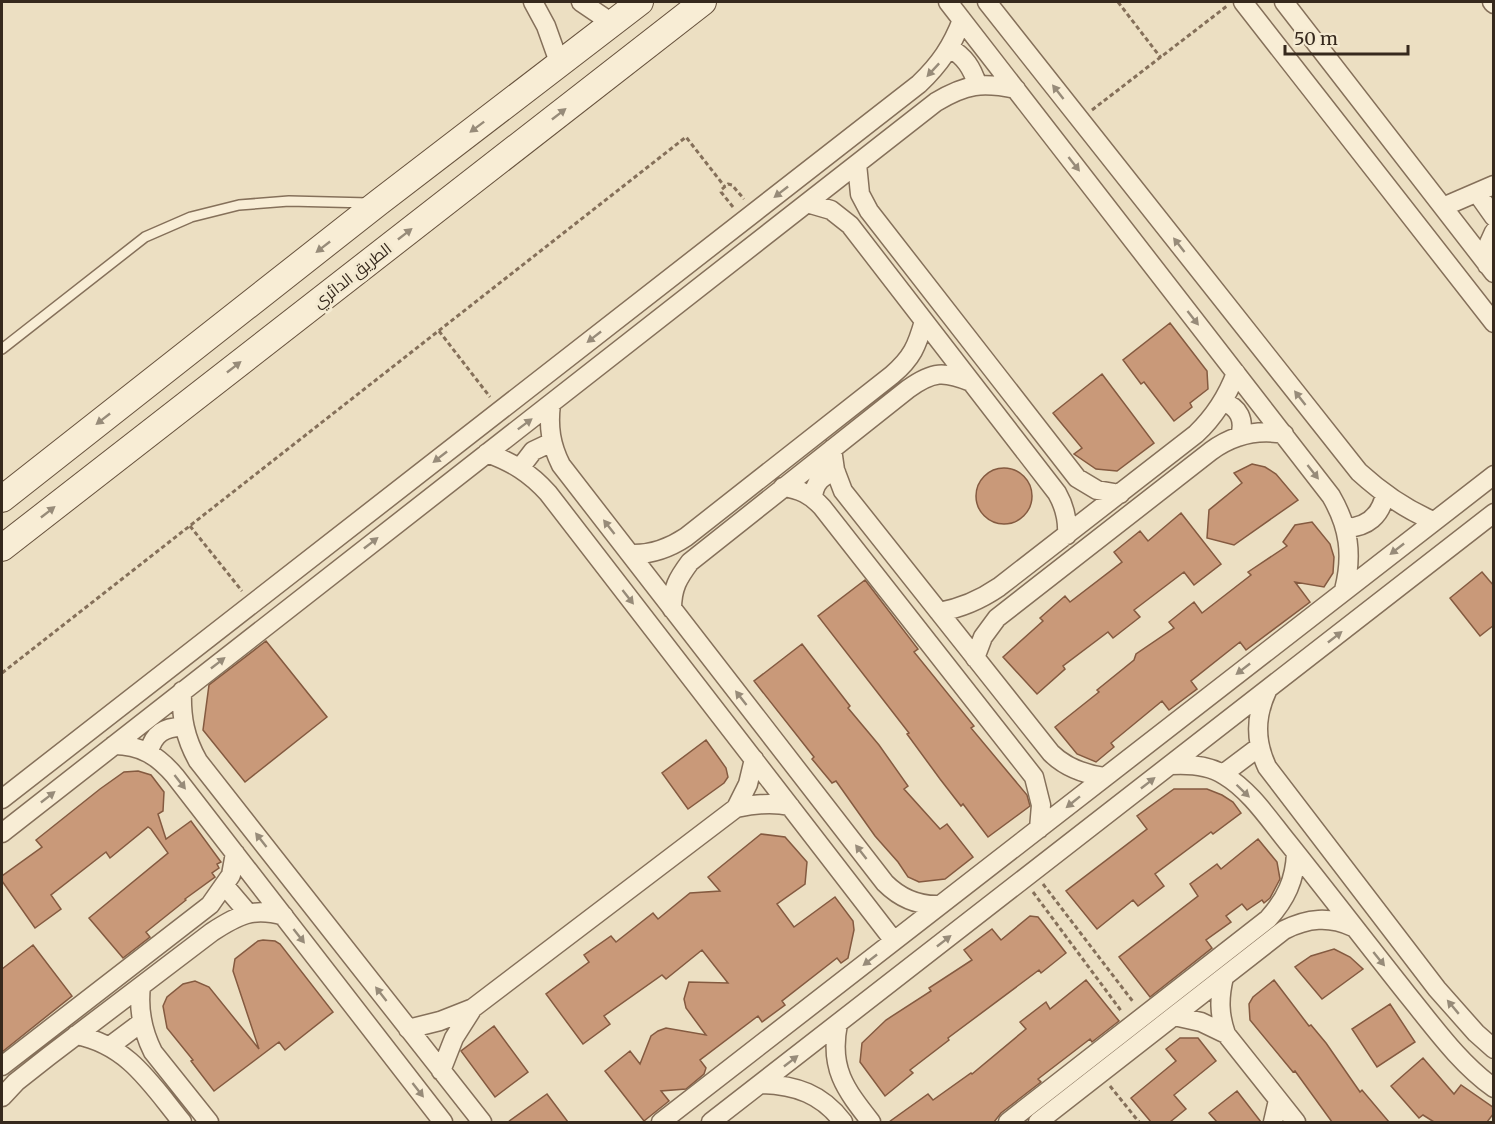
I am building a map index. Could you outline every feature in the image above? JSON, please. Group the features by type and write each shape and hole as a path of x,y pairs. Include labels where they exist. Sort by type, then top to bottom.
{"main road":[{"path":"2,499 378,203 640,2"},
{"name":"الطريق الدائري","path":"2,548 703,2"},
{"path":"189,351 193,373 197,379 210,386"},
{"path":"136,394 148,394 157,401 162,412 161,424"}],"street":[{"path":"532,2 546,26 560,64"},
{"path":"581,2 612,23"},
{"path":"948,2 1331,496 1341,513 1346,528 1350,559 1344,590"},
{"path":"987,2 1359,472 1385,495 1413,512 1434,521"},
{"path":"1243,2 1494,323"},
{"path":"1284,2 1490,269"},
{"path":"2,799 919,84 943,60 962,20"},
{"path":"950,48 971,67 977,84"},
{"path":"2,833 936,102 962,88 977,84 993,84 1016,89"},
{"path":"1339,125 1365,106"},
{"path":"1048,131 1077,115"},
{"path":"857,164 861,196 869,211 1077,478 1097,490 1120,494"},
{"path":"1443,207 1494,185"},
{"path":"1477,193 1494,217"},
{"path":"839,215 846,200 861,196"},
{"path":"807,203 823,206 839,215 850,225 1057,493 1065,511 1066,535"},
{"path":"1490,269 1489,243 1494,232"},
{"path":"626,312 641,333"},
{"path":"630,554 653,552 676,544 892,375 913,353 924,321"},
{"path":"913,353 927,362 930,376"},
{"path":"672,609 672,593 682,571 690,562 909,389 930,376 942,373 971,382"},
{"path":"939,612 964,606 982,598 1196,434 1207,424 1223,402 1236,373"},
{"path":"1223,402 1239,413 1242,424 1240,436"},
{"path":"551,404 549,417 552,442 561,465 672,609 885,883 894,892 916,903 928,906 940,905"},
{"path":"975,658 983,637 997,618 1211,451 1230,439 1240,436 1262,432 1284,434"},
{"path":"520,468 533,451 552,442"},
{"path":"832,449 836,472 843,491 1057,759 1081,772 1104,777"},
{"path":"487,453 520,468 548,493 894,941"},
{"path":"813,498 813,491 819,480 836,472"},
{"path":"661,1122 1494,475"},
{"path":"1057,493 1068,490 1077,478"},
{"path":"783,487 801,491 822,507 1034,777 1041,806 1040,828"},
{"path":"1346,528 1362,526 1375,517 1385,495"},
{"path":"711,1122 1494,513"},
{"path":"676,544 677,555 690,562"},
{"path":"982,598 977,607 980,616 988,620 997,618"},
{"path":"1292,631 1312,656"},
{"path":"182,691 184,727 191,749 198,761 482,1122"},
{"path":"1267,691 1262,701 1257,724 1259,747 1273,776 1437,989 1476,1033 1494,1049"},
{"path":"148,752 151,744 161,732 168,728 184,727"},
{"path":"114,745 126,745 148,752 167,766 443,1122"},
{"path":"1223,774 1259,747"},
{"path":"408,1029 440,1021 473,1008 736,808 748,784 754,759"},
{"path":"1034,777 1050,773 1057,759"},
{"path":"1172,765 1193,765 1223,774 1251,798 1450,1046 1468,1067 1494,1088"},
{"path":"736,808 764,803 790,806"},
{"path":"2,1066 210,905 231,875 235,853"},
{"path":"1008,1122 1268,919 1284,900 1289,889 1293,878 1296,853"},
{"path":"975,878 994,902"},
{"path":"863,900 877,899 882,895 885,883"},
{"path":"225,886 248,913"},
{"path":"2,1097 16,1082 212,932 248,913 260,912 284,916"},
{"path":"1038,1122 1284,930 1309,920 1332,920 1353,927"},
{"path":"1224,977 1220,1003 1222,1024 1226,1034 1296,1122"},
{"path":"141,986 140,1012 153,1052 209,1122"},
{"path":"441,1071 454,1038 473,1008"},
{"path":"1174,1016 1201,1022 1226,1034"},
{"path":"110,1046 142,1022"},
{"path":"838,1024 835,1052 841,1079 871,1122"},
{"path":"76,1035 101,1041 135,1066 182,1122"},
{"path":"761,1084 787,1086 810,1093 830,1106 843,1122"},
{"path":"830,1106 848,1092"},
{"path":"1273,1122 1278,1100"}],"lane":[{"path":"2,349 145,237 191,218 239,206 289,201 378,203"}],"path":[{"path":"1118,2 1161,58"},
{"path":"1077,115 1161,58 1233,2"},
{"path":"2,674 686,137 725,187"},
{"path":"731,184 749,216 721,192 725,187 731,184"},
{"path":"439,331 500,410"},
{"path":"190,526 252,604"},
{"path":"1029,876 1138,1021"},
{"path":"1029,876 1138,1021"},
{"path":"1101,1074 1138,1122"}],"building":[{"path":"1170,323 1207,371 1208,389 1190,403 1192,407 1174,421 1144,382 1141,384 1123,360"},
{"path":"1102,374 1154,443 1117,471 1096,469 1074,454 1082,448 1053,413"},
{"path":"1252,464 1265,467 1276,474 1298,500 1234,545 1207,538 1209,510 1242,483 1234,473"},
{"path":"1004,468 1015,470 1024,476 1030,485 1032,496 1030,507 1024,516 1015,522 1004,524 993,522 984,516 978,507 976,496 978,485 984,476 993,470"},
{"path":"1181,513 1221,564 1194,585 1184,572 1134,610 1140,617 1113,638 1108,632 1063,666 1065,669 1037,694 1003,657 1043,621 1040,618 1065,596 1070,602 1122,562 1114,552 1140,531 1148,541"},
{"path":"1312,522 1330,544 1334,557 1333,573 1324,587 1295,582 1310,602 1246,650 1240,642 1191,681 1197,689 1169,710 1162,701 1111,743 1114,747 1096,762 1077,754 1055,727 1099,692 1097,690 1134,660 1136,654 1174,628 1169,622 1194,602 1202,613 1251,575 1248,572 1287,546 1283,542 1295,525"},
{"path":"1482,572 1494,586 1494,625 1480,636 1450,598"},
{"path":"865,580 918,649 914,652 974,726 971,728 1027,795 1030,806 988,837 940,779 907,734 909,733 818,616"},
{"path":"266,641 327,717 245,782 203,730 209,685"},
{"path":"802,644 908,786 904,789 940,829 947,824 973,857 945,879 919,882 908,877 836,781 832,783 812,759 814,757 754,681"},
{"path":"706,740 726,768 728,777 724,783 688,809 662,773"},
{"path":"138,771 151,775 164,792 163,811 158,814 166,839 191,821 221,862 217,864 219,868 212,873 215,877 146,932 150,937 123,958 89,918 168,853 148,827 110,858 106,852 51,895 61,909 35,928 2,881 2,876 42,847 36,840 100,789 124,772"},
{"path":"1174,789 1207,789 1233,802 1241,813 1213,834 1211,832 1155,874 1164,886 1138,906 1133,900 1097,929 1066,891 1147,829 1137,816"},
{"path":"761,834 785,837 807,862 805,884 777,904 794,927 835,897 853,921 854,930 848,958 841,963 837,958 782,1001 785,1005 762,1022 758,1016 700,1060 706,1068 704,1074 686,1089 661,1091 669,1101 644,1121 605,1071 630,1051 640,1064 651,1036 666,1028 706,1035 686,1008 684,999 689,982 728,983 702,950 666,979 662,975 604,1016 610,1024 583,1044 546,994 589,962 584,955 611,936 616,942 653,913 658,919 690,893 720,891 708,877"},
{"path":"1258,839 1277,862 1280,879 1270,898 1264,903 1262,900 1247,910 1242,904 1226,916 1231,922 1206,940 1212,948 1150,997 1119,957 1198,896 1190,884 1217,864 1221,869"},
{"path":"1030,916 1038,917 1066,953 1041,973 1039,970 948,1038 949,1040 910,1070 913,1073 885,1096 860,1062 862,1043 886,1020 931,991 929,988 972,960 964,950 992,929 1001,940"},
{"path":"258,941 280,944 333,1012 285,1050 279,1042 214,1091 167,1028 163,1006 167,997 183,984 195,981 209,987 259,1049 233,971 235,959"},
{"path":"33,945 72,996 2,1052 2,969"},
{"path":"1334,949 1350,957 1363,969 1322,999 1295,967 1311,956"},
{"path":"1086,980 1119,1021 1092,1042 1090,1039 1038,1079 1041,1082 1001,1113 994,1122 889,1122 928,1094 933,1100 972,1074 1026,1029 1020,1022 1046,1002 1050,1009"},
{"path":"1274,980 1309,1026 1311,1025 1326,1043 1360,1092 1362,1090 1389,1122 1332,1122 1295,1071 1293,1072 1250,1020 1249,1004 1253,997"},
{"path":"1390,1004 1415,1042 1377,1067 1352,1029"},
{"path":"494,1026 528,1072 495,1097 461,1051"},
{"path":"1180,1038 1198,1038 1216,1061 1174,1095 1186,1109 1170,1122 1151,1122 1131,1098 1176,1061 1166,1049"},
{"path":"1423,1058 1454,1094 1461,1085 1494,1108 1494,1113 1487,1122 1434,1122 1423,1115 1419,1118 1391,1086"},
{"path":"1237,1091 1261,1122 1217,1122 1209,1113"},
{"path":"547,1094 568,1122 508,1122"}]}
